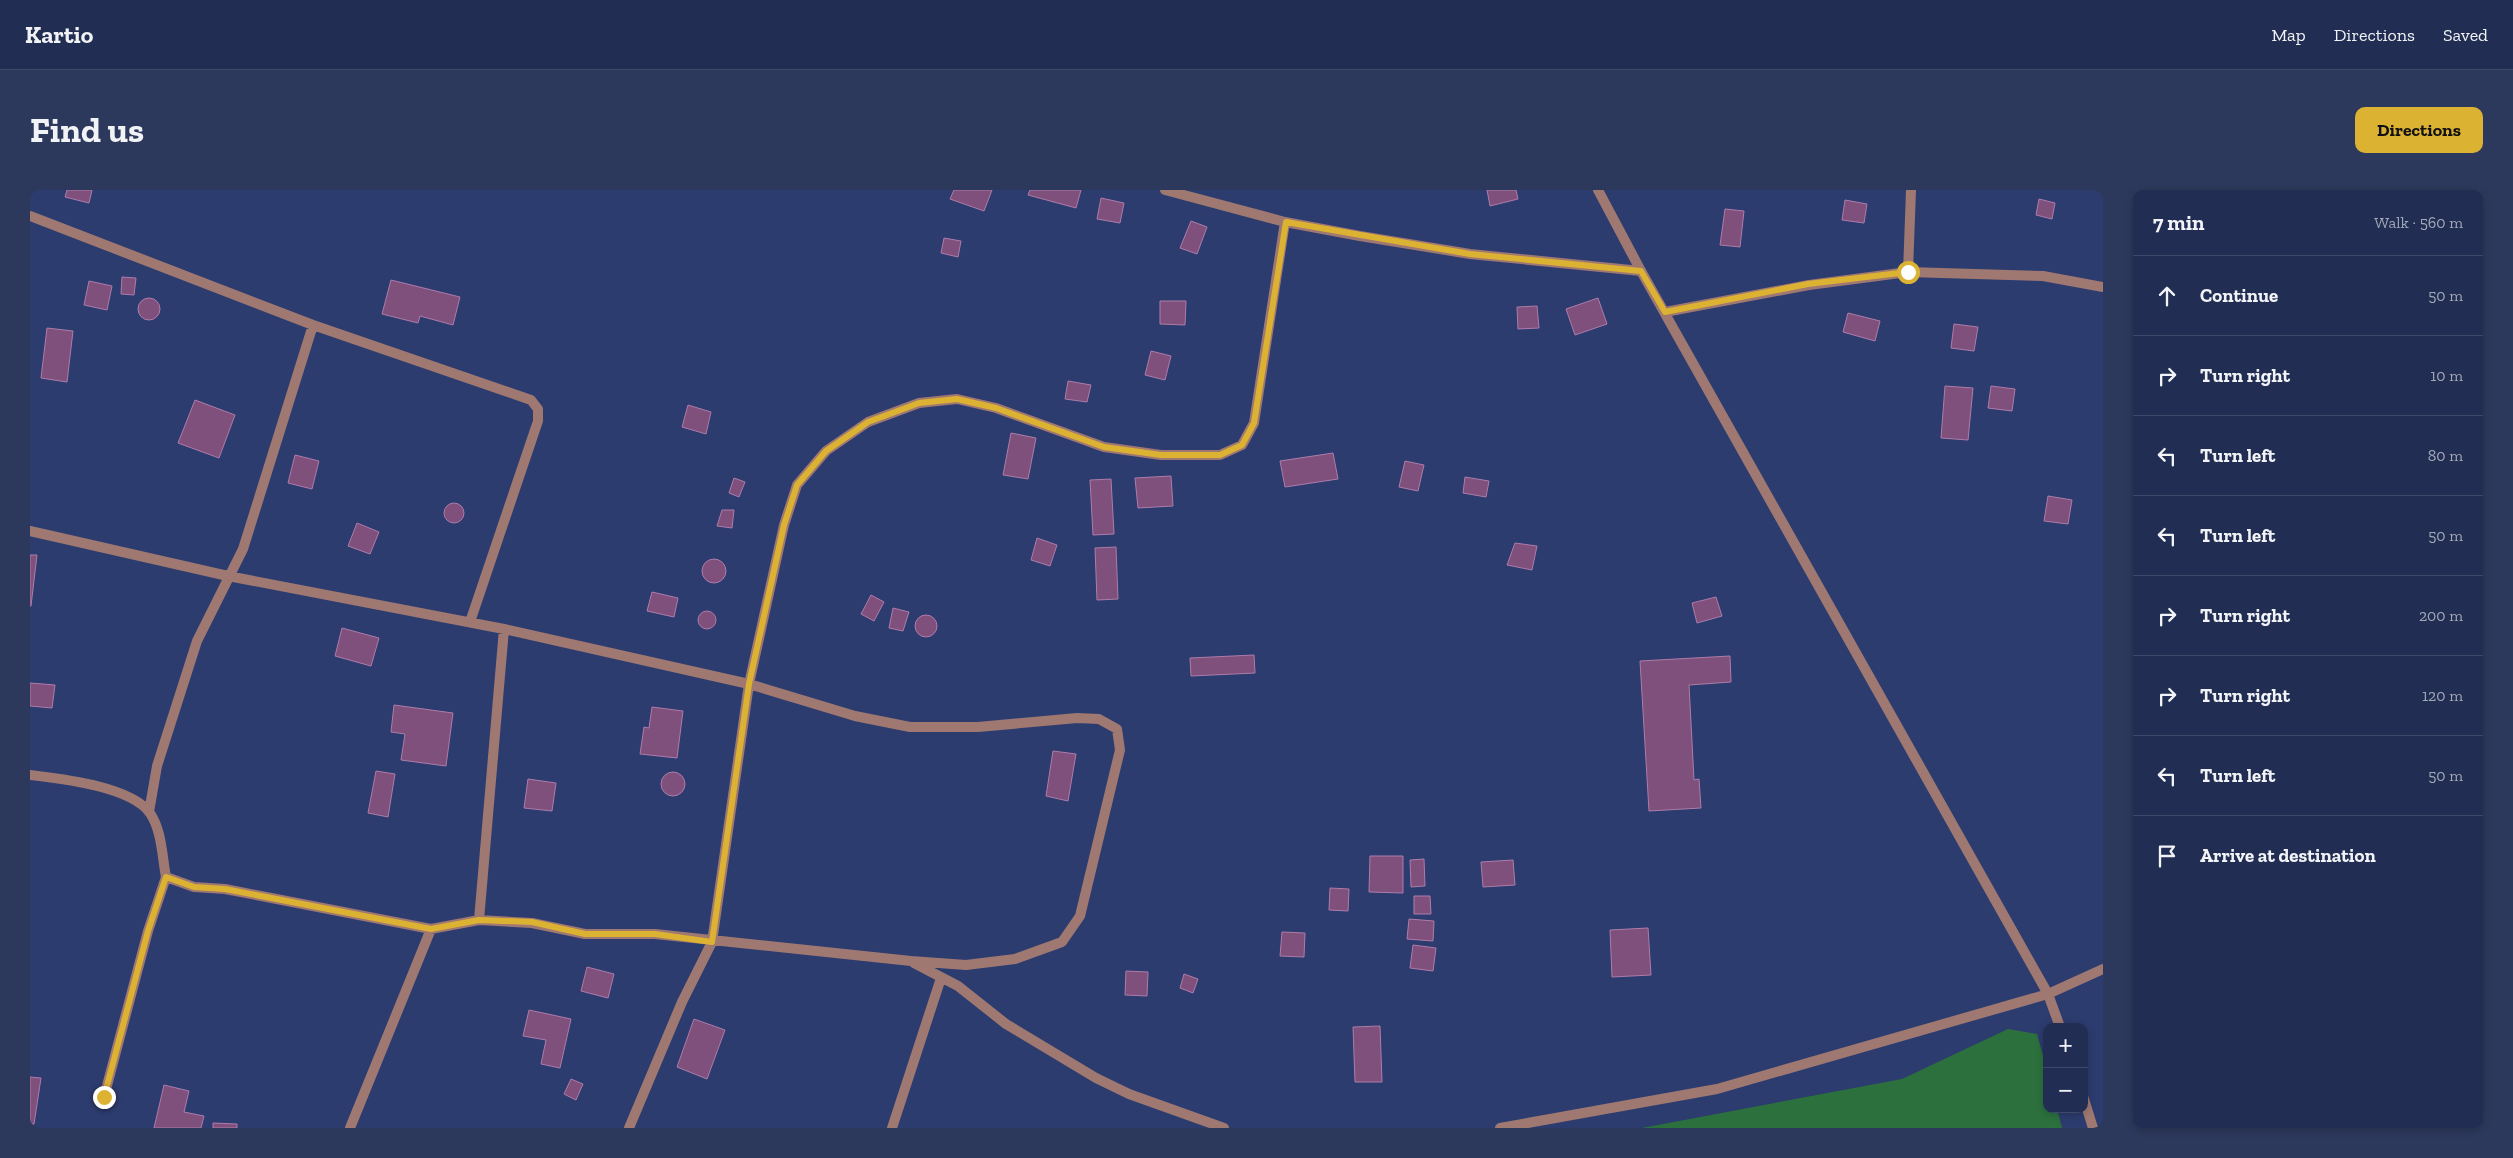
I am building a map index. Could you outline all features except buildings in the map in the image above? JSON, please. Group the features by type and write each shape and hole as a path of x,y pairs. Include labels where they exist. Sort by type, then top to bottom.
{"street":[{"path":"1165,190 1286,222 1470,254 1641,271"},
{"path":"1598,190 1641,271 2048,994 2059,1023"},
{"path":"1908,272 1911,190"},
{"path":"30,216 314,324 531,400 538,409 538,420 470,622"},
{"path":"629,1128 682,1002 712,942 749,684 784,525 797,485 826,451 868,422 919,403 957,399 996,408 1104,447 1161,455 1220,455 1242,445 1254,423 1286,222"},
{"path":"1665,312 1808,284 1908,272 2043,276 2103,287"},
{"path":"149,812 157,766 194,650 228,576 243,549 314,324"},
{"path":"30,531 50,534 228,576 504,629 749,684 855,716 910,727 978,727 1077,718 1098,719 1117,729 1120,750 1080,916 1062,942 1015,959 966,964 911,961 712,942 655,934 585,934 532,922 479,920 431,929 225,889 194,887 166,877"},
{"path":"479,920 504,629"},
{"path":"30,775 63,779 128,796 149,812 158,831 166,877 148,931 104,1097"},
{"path":"350,1128 431,929"},
{"path":"911,961 958,986 1006,1024 1096,1078 1130,1094 1224,1128"},
{"path":"1500,1128 1717,1089 2048,994 2103,969"},
{"path":"892,1128 941,978"},
{"path":"2088,1112 2093,1128"}],"green space":[{"path":"2008,1029 2037,1034 2043,1056 2043,1113 2058,1113 2062,1128 1642,1128 1902,1079"}],"route":[{"path":"104,1097 148,931 166,877 194,887 225,889 431,929 479,920 532,922 585,934 655,934 712,942 749,684 784,525 797,485 826,451 868,422 919,403 957,399 996,408 1104,447 1161,455 1220,455 1242,445 1254,423 1286,222 1470,254 1641,271 1665,312 1808,284 1908,272"}]}
